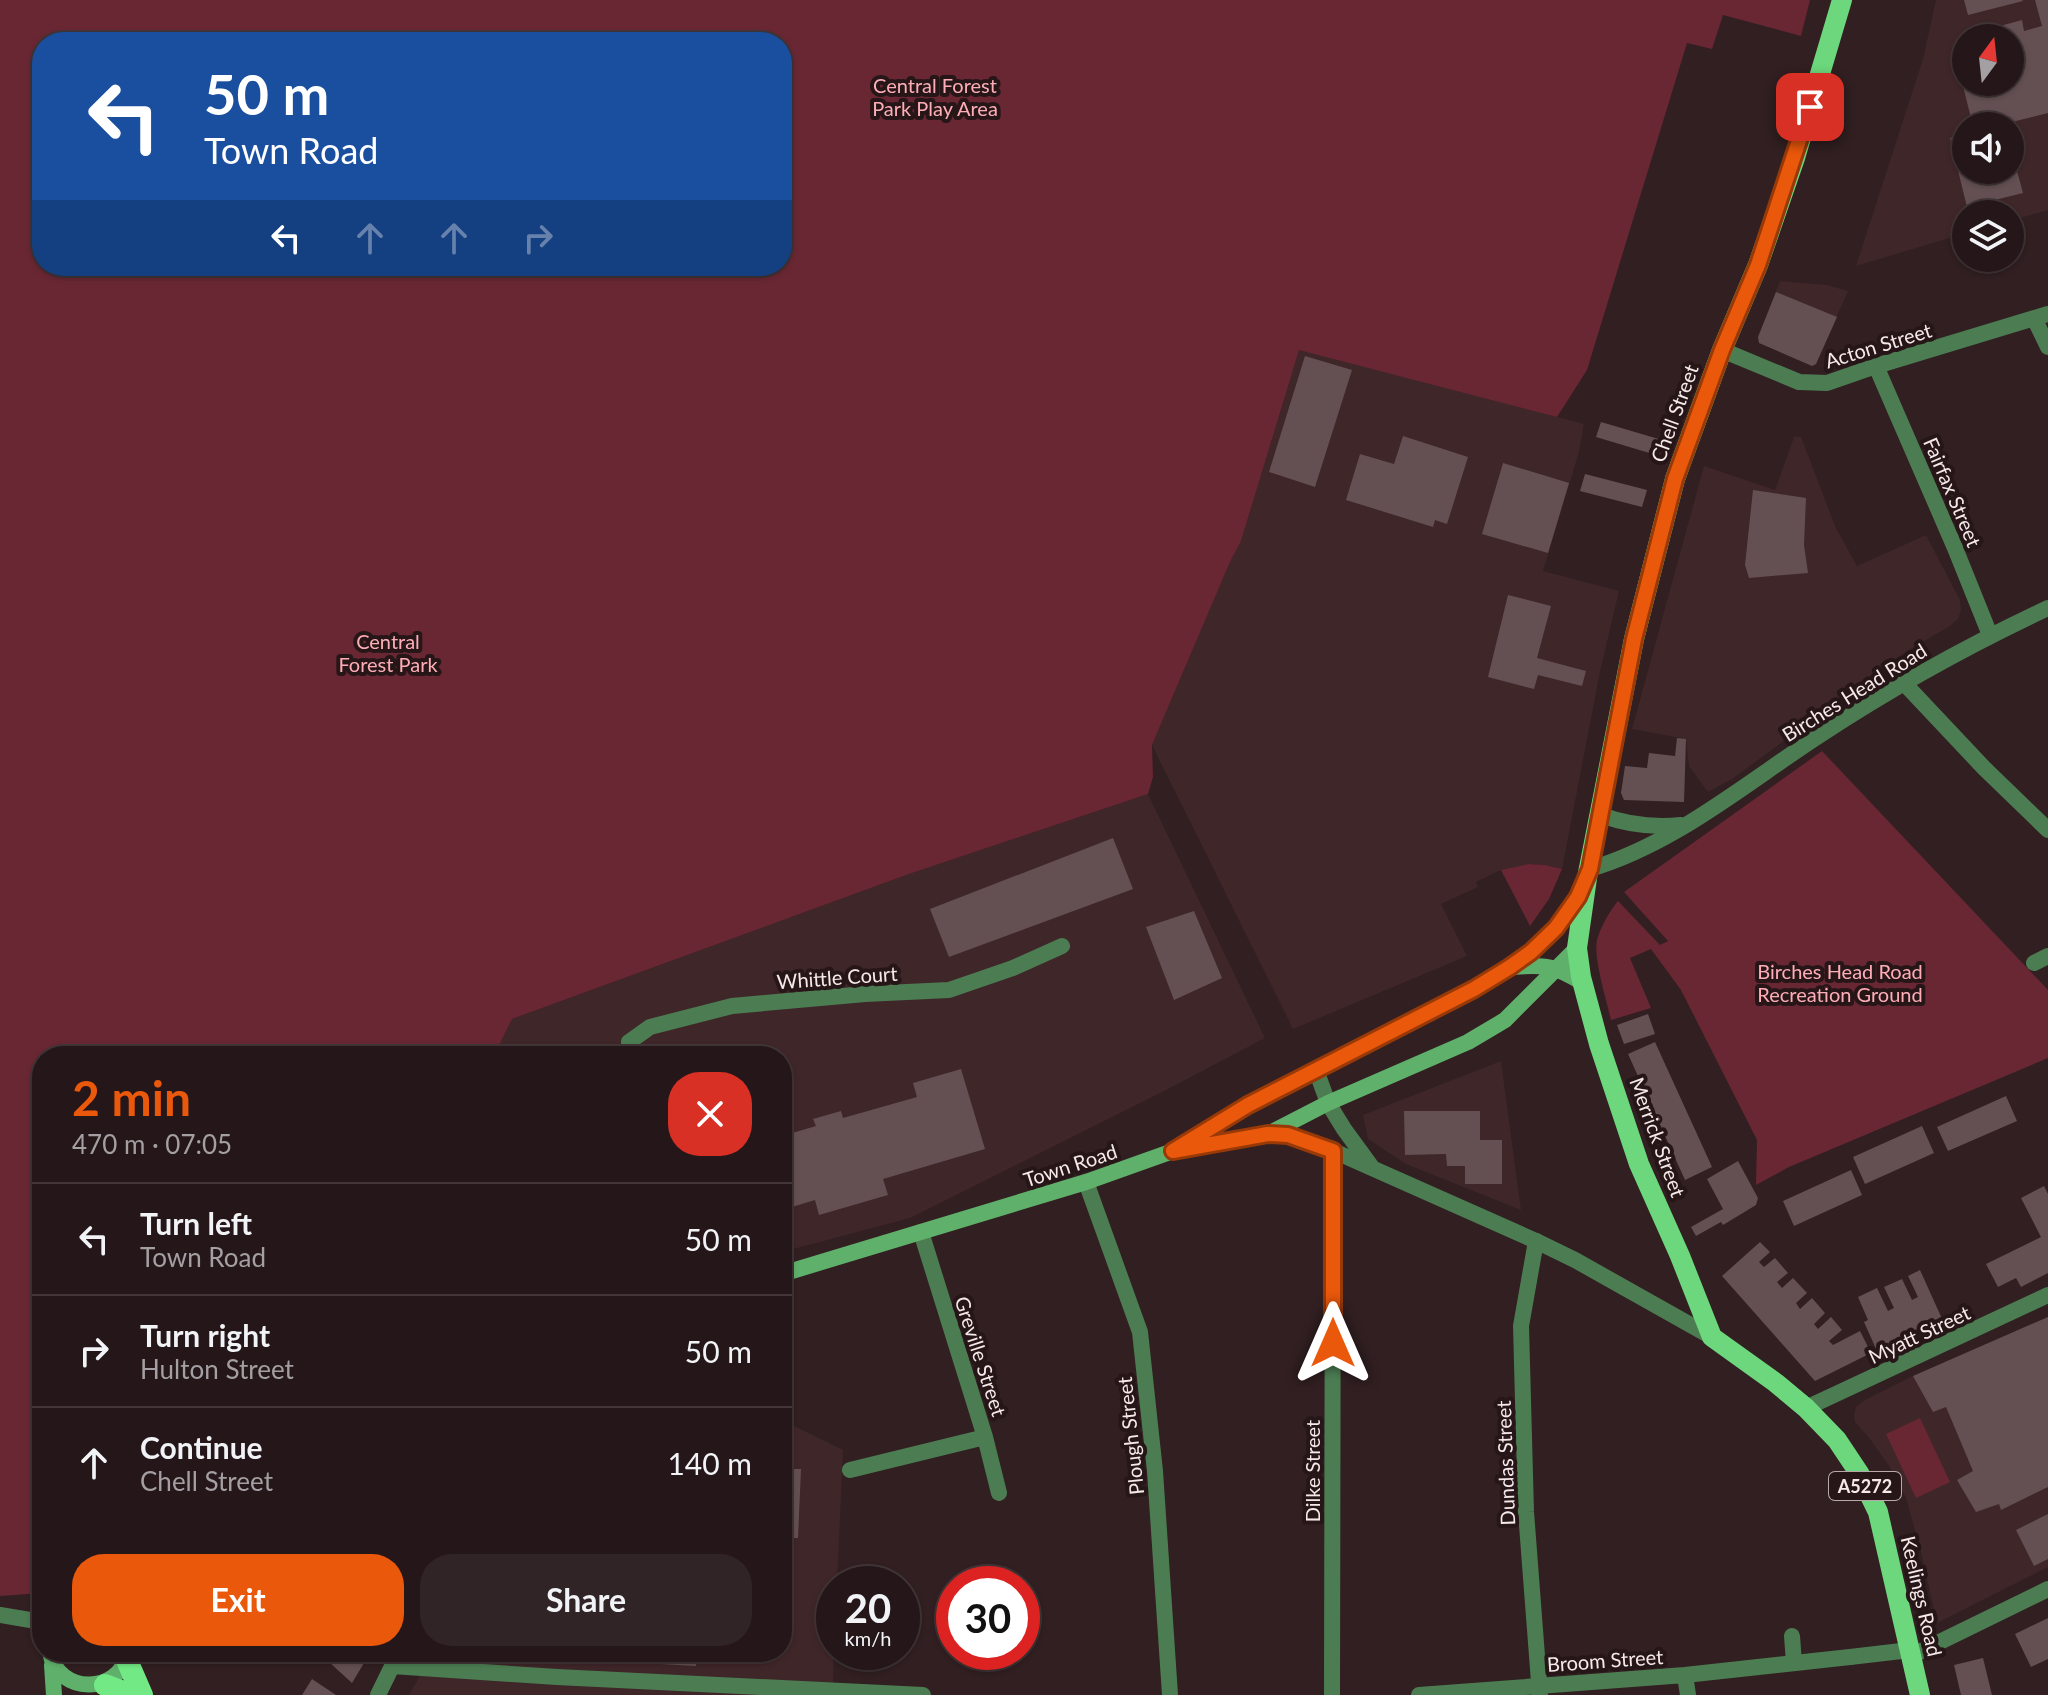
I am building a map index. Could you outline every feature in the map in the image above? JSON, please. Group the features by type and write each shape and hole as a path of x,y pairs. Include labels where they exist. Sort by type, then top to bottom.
{"highway":[{"path":"129,1662 142,1695"},
{"path":"92,1690 131,1695"}],"main road":[{"name":"Chell Street","path":"1577,948 1588,874 1634,639 1675,479 1722,350 1758,265 1795,158 1842,0"},
{"path":"1173,1151 1248,1105 1483,984 1510,967 1556,928 1578,897 1588,874"},
{"path":"1268,1134 1328,1103 1488,1031 1505,1020 1577,948"},
{"name":"Merrick Street","path":"1577,948 1599,1044 1639,1164 1712,1337"},
{"path":"1510,967 1537,965 1557,968 1583,983"},
{"name":"Town Road","path":"792,1271 1086,1182 1173,1151 1268,1134"},
{"name":"Keelings Road","path":"1712,1337 1806,1408 1837,1440 1859,1473 1878,1512 1920,1695"},
{"path":"51,1662 54,1695"},
{"path":"53,1662 67,1682 92,1690 119,1674 124,1662"}],"street":[{"name":"Acton Street","path":"1722,350 1799,382 1827,383 2041,316"},
{"path":"2041,316 2048,347"},
{"name":"Fairfax Street","path":"1876,366 1990,635"},
{"name":"Birches Head Road","path":"1588,874 1689,824 1903,682 2048,608"},
{"path":"1903,682 2048,830"},
{"path":"1601,815 1642,826 1689,824"},
{"name":"Whittle Court","path":"629,1046 629,1042 650,1027 732,1006 949,990 1013,968 1062,946"},
{"name":"Town Road","path":"1316,1070 1328,1103 1372,1167"},
{"name":"Town Road","path":"1268,1134 1288,1135 1333,1151 1536,1241 1712,1337"},
{"name":"Dilke Street","path":"1332,1695 1333,1151"},
{"name":"Plough Street","path":"1086,1182 1140,1332 1155,1471 1170,1695"},
{"name":"Greville Street","path":"921,1232 985,1437 999,1493"},
{"name":"Dundas Street","path":"1536,1241 1521,1326 1526,1512 1540,1690"},
{"name":"Myatt Street","path":"1806,1408 2048,1295"},
{"path":"850,1470 985,1437"},
{"name":"Broom Street","path":"1419,1695 1540,1690 1910,1653 2048,1589"},
{"path":"0,1615 32,1620"},
{"path":"1792,1636 1794,1663"},
{"path":"378,1695 394,1662"},
{"path":"423,1662 557,1677 923,1695"},
{"path":"1685,1675 1688,1695"}],"shaded area":[{"path":"1936,0 2048,0 2048,210 2024,217 2024,200 1952,200 1952,237 1856,266 1923,59"},
{"path":"1780,281 1827,285 1848,291 1816,364 1812,366 1759,343 1758,337"},
{"path":"1299,349 1584,424 1579,452 1543,571 1619,591 1562,869 1528,864 1501,870 1476,882 1478,887 1441,904 1467,956 1293,1029 1152,745 1241,541"},
{"path":"1794,437 1801,437 1836,528 1857,566 1926,535 1960,600 1961,610 1958,619 1950,626 1907,651 1732,779 1708,792 1689,766 1686,739 1632,729 1704,466 1775,490"},
{"path":"1148,794 1265,1038 910,1218 792,1249 792,1046 499,1046 512,1019 909,874"},
{"path":"1501,1061 1521,1210 1406,1164 1368,1139 1363,1115"},
{"path":"2048,1317 2048,1567 1937,1623 1906,1498 1889,1466 1855,1422 1856,1407 1913,1376"},
{"path":"792,1425 843,1450 838,1566 816,1566 816,1670 833,1670 833,1695 409,1695 427,1662 792,1662"}],"green space":[{"name":"Central Forest Park","path":"0,0 1810,0 1801,36 1723,15 1712,49 1687,43 1587,370 1557,417 1299,350 1241,541 1152,745 1153,777 1148,794 909,874 512,1019 499,1046 32,1046 32,1594 0,1596"},
{"name":"Birches Head Road Recreation Ground","path":"1822,751 2048,990 2048,1058 1789,1167 1756,1185 1757,1140 1681,990 1651,949 1630,958 1651,1008 1611,1020 1599,968 1597,940 1618,901 1660,945 1668,941 1624,892"},
{"path":"1528,864 1562,869 1549,899 1530,926 1501,870"},
{"path":"1920,1418 1950,1482 1916,1498 1886,1434"}],"building":[{"path":"1964,0 2022,0 2023,1 1968,15"},
{"path":"2035,0 2048,0 2048,113 2024,119 2024,112 1970,112 1966,96 2024,96 2024,31 2042,26"},
{"path":"1961,184 2021,184 2023,193 1995,200 1965,200"},
{"path":"1776,292 1837,317 1816,364 1812,366 1759,343 1758,337"},
{"path":"1305,356 1352,370 1315,487 1269,472"},
{"path":"1601,422 1662,440 1656,455 1596,437"},
{"path":"1403,436 1468,457 1447,524 1435,520 1433,527 1346,500 1360,454 1394,464"},
{"path":"1503,463 1569,483 1548,553 1482,534"},
{"path":"1585,474 1647,490 1642,507 1580,491"},
{"path":"1753,490 1806,498 1804,545 1808,573 1749,578 1745,565"},
{"path":"1508,595 1551,606 1537,658 1586,671 1582,686 1538,675 1534,689 1488,677"},
{"path":"1677,738 1686,739 1684,802 1624,800 1621,793 1625,766 1647,768 1649,753 1675,756"},
{"path":"1113,838 1133,889 949,957 930,909"},
{"path":"1194,911 1222,978 1174,1000 1146,927"},
{"path":"1648,1014 1655,1034 1624,1044 1617,1025"},
{"path":"1655,1042 1712,1167 1685,1180 1628,1054"},
{"path":"961,1069 985,1149 883,1179 888,1195 819,1215 815,1200 792,1207 792,1133 816,1126 813,1119 841,1111 843,1118 917,1097 913,1083"},
{"path":"2006,1096 2017,1121 1948,1151 1937,1127"},
{"path":"1404,1111 1480,1111 1480,1140 1502,1140 1502,1184 1465,1184 1465,1166 1447,1166 1446,1154 1405,1155"},
{"path":"1922,1126 1934,1153 1865,1184 1853,1157"},
{"path":"1738,1161 1758,1198 1756,1205 1723,1225 1721,1222 1696,1236 1691,1227 1723,1209 1707,1179"},
{"path":"1851,1170 1862,1195 1794,1226 1783,1201"},
{"path":"2044,1186 2048,1194 2048,1273 2021,1287 2016,1278 1998,1287 1986,1264 2041,1237 2021,1198"},
{"path":"1760,1242 1770,1252 1759,1262 1764,1267 1775,1258 1788,1273 1777,1282 1782,1288 1793,1278 1807,1293 1796,1303 1800,1309 1812,1298 1825,1313 1814,1324 1818,1329 1831,1317 1842,1330 1829,1341 1833,1345 1860,1331 1871,1353 1815,1381 1722,1276"},
{"path":"1920,1270 1943,1321 1877,1351 1864,1322 1868,1320 1858,1297 1877,1288 1888,1311 1894,1308 1884,1287 1902,1279 1912,1300 1918,1297 1908,1276"},
{"path":"2048,1317 2048,1487 2001,1510 1999,1504 1976,1512 1957,1480 1973,1471 1946,1407 1933,1412 1913,1376"},
{"path":"792,1469 801,1469 798,1538 792,1538"},
{"path":"2048,1514 2048,1559 2034,1566 2016,1530"},
{"path":"2048,1618 2048,1659 2031,1667 2015,1634"},
{"path":"1983,1658 1992,1695 1961,1695 1954,1665"},
{"path":"329,1662 365,1662 352,1683"},
{"path":"624,1662 696,1662 696,1666"},
{"path":"312,1679 336,1695 302,1695"}],"route":[{"path":"1333,1343 1333,1151 1288,1135 1268,1134 1173,1151 1248,1105 1492,979 1547,937 1578,897 1590,869 1634,639 1675,479 1722,350 1758,265 1810,107"}],"park label":[{"name":"Central Forest Park Play Area","path":"935,96"}]}
